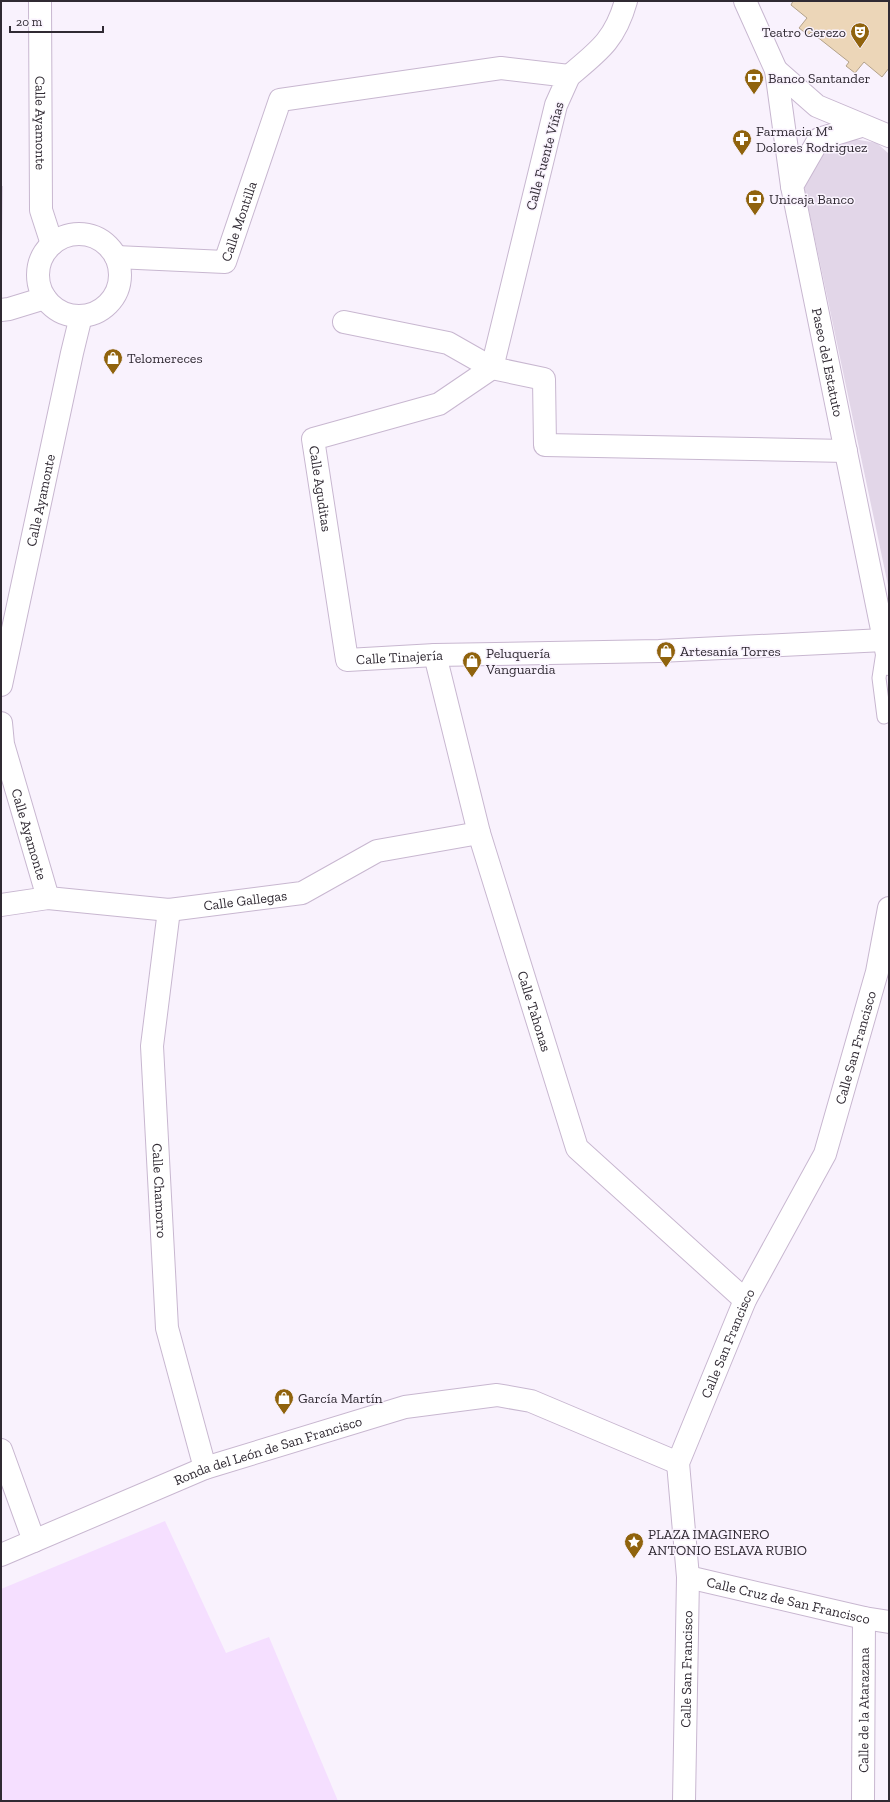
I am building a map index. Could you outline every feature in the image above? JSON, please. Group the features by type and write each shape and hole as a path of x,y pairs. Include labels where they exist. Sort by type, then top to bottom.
{"street":[{"name":"Calle Ayamonte","path":"40,1 41,210 52,244"},
{"path":"569,76 604,47 620,21 626,1"},
{"path":"745,1 776,70 817,106 861,126 889,136"},
{"name":"Calle Montilla","path":"116,257 225,262 280,100 501,68 569,76"},
{"name":"Paseo del Estatuto","path":"776,70 792,186 889,664"},
{"name":"Calle Fuente Viñas","path":"492,368 556,105 569,76"},
{"path":"792,186 819,139 861,126 889,122"},
{"path":"76,234 88,234 100,239 110,247 116,257 120,270 120,283 115,296 106,306 94,314 81,316 67,315 55,308 45,298 40,287 38,276 39,264 45,252 52,244 63,237 76,234"},
{"path":"1,310 45,298"},
{"name":"Calle Ayamonte","path":"1,685 70,361 81,316"},
{"path":"344,322 448,343 492,368 544,379 545,445 846,451"},
{"name":"Calle Aguditas","path":"347,660 313,439 439,404 492,368"},
{"name":"Calle Tinajería","path":"347,660 435,655 659,651 884,640"},
{"name":"Calle Tahonas","path":"435,655 478,833 577,1148 745,1300"},
{"name":"Calle Ayamonte","path":"2,737 48,898"},
{"name":"Calle Gallegas","path":"1,906 48,898 169,910 302,893 377,851 478,833"},
{"name":"Calle San Francisco","path":"684,1801 688,1577 678,1463 745,1300 825,1154 877,972 889,908"},
{"name":"Calle Chamorro","path":"169,910 152,1046 168,1328 205,1468"},
{"name":"Ronda del León de San Francisco","path":"1,1555 205,1468 405,1407 497,1395 531,1401 678,1463"},
{"path":"1,1450 34,1541"},
{"name":"Calle Cruz de San Francisco","path":"688,1577 864,1618 889,1622"},
{"name":"Calle de la Atarazana","path":"863,1801 864,1618"}],"lane":[{"path":"884,640 879,678 884,717"}],"shaded area":[{"path":"848,138 877,143 889,154 889,590 804,187 821,154"},
{"path":"1,186 3,186 1,294"},
{"path":"165,1521 226,1653 269,1637 338,1801 1,1801 1,1589"}],"building":[{"name":"Teatro Cerezo","path":"793,1 889,1 889,68 882,77 864,62 855,73 846,66 849,62 811,32 808,35 799,28 807,18 791,5"}],"place":[{"name":"Teatro Cerezo","path":"860,49"},
{"name":"Banco Santander","path":"754,95"},
{"name":"Farmacia Mª Dolores Rodriguez","path":"742,156"},
{"name":"Unicaja Banco","path":"755,216"},
{"name":"Telomereces","path":"113,375"},
{"name":"Artesanía Torres","path":"666,668"},
{"name":"Peluquería Vanguardia","path":"472,678"},
{"name":"García Martín","path":"284,1415"},
{"name":"PLAZA IMAGINERO ANTONIO ESLAVA RUBIO","path":"634,1559"}]}
